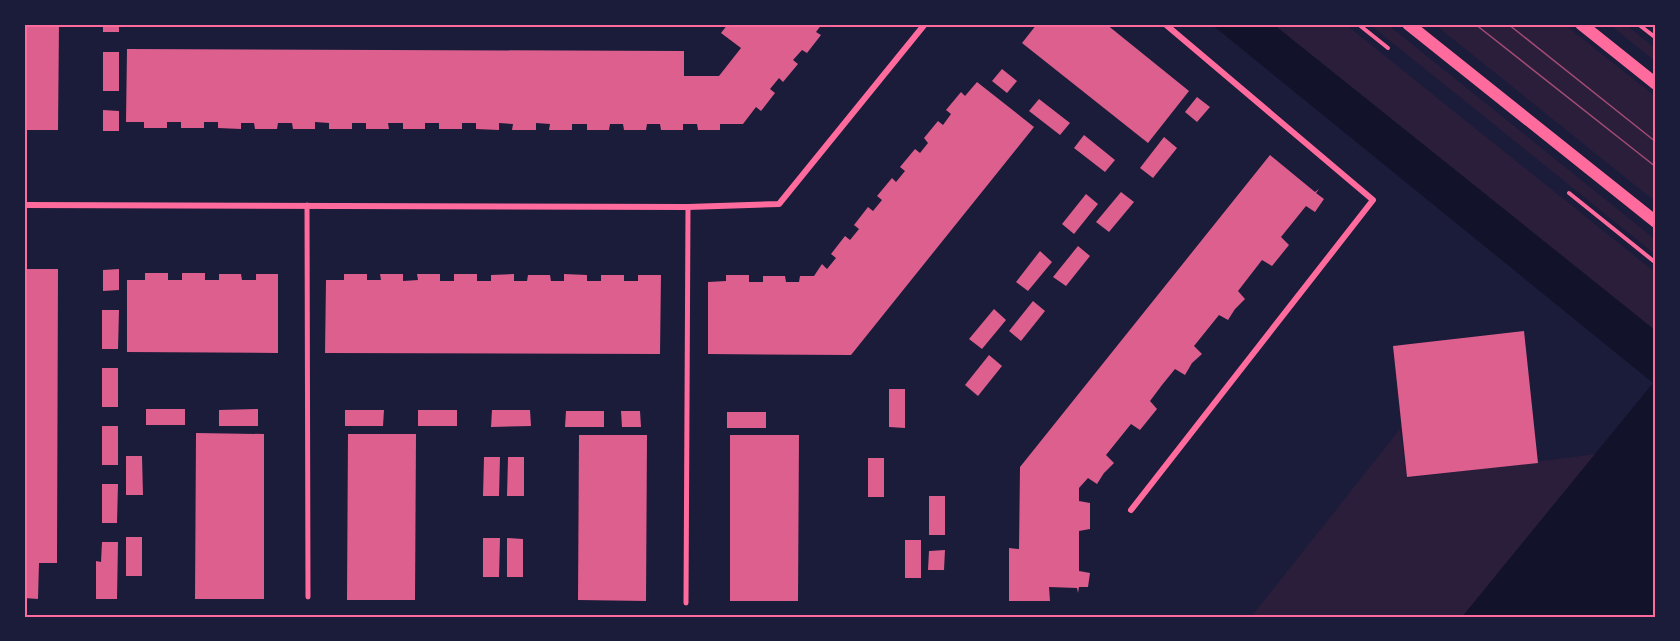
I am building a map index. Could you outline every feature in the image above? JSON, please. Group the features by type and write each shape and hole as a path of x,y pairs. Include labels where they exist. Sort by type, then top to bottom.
{"main road":[{"path":"1408,24 1656,222"},
{"path":"1581,24 1656,84"}],"street":[{"path":"24,204 688,207 779,204 925,24"},
{"path":"1131,510 1373,200 1165,24"},
{"path":"307,205 308,597"},
{"path":"686,603 688,207"}],"path":[{"path":"1638,24 1656,38"}],"shaded area":[{"path":"1211,24 1273,24 1656,331 1656,617 1462,617 1653,383"},
{"path":"1273,24 1345,24 1656,273 1656,331"},
{"path":"1369,24 1387,24 1656,240 1656,255"},
{"path":"1434,24 1564,24 1656,97 1656,202"},
{"path":"1609,24 1625,24 1656,49 1656,62"},
{"path":"1400,429 1407,478 1596,454 1462,617 1251,617"}],"building":[{"path":"24,24 59,24 58,130 24,130"},
{"path":"103,24 119,24 119,32 103,32"},
{"path":"728,24 822,24 816,32 821,35 807,53 802,50 793,60 798,64 783,82 779,78 770,89 775,93 761,111 756,107 743,124 720,124 720,130 698,130 697,124 683,124 683,130 661,130 660,124 647,124 646,130 624,130 623,124 610,124 609,130 587,130 587,124 572,124 572,130 549,130 550,124 536,123 536,130 512,130 513,124 499,123 499,130 476,129 476,123 462,123 462,129 439,129 439,123 425,123 425,129 403,129 403,123 388,123 389,129 366,129 366,123 352,123 352,129 329,129 329,123 315,122 315,129 293,129 292,123 278,123 277,129 255,129 254,123 241,123 241,129 218,128 218,122 204,122 204,128 181,128 181,122 167,122 167,128 144,128 144,122 126,122 127,49 684,51 684,76 719,76 741,48 721,33"},
{"path":"1037,24 1106,24 1189,91 1148,143 1022,43"},
{"path":"103,52 119,52 119,91 103,91"},
{"path":"1002,69 1017,81 1007,93 992,81"},
{"path":"977,82 1034,127 851,355 708,354 708,282 726,281 726,275 749,275 749,282 763,282 763,276 785,276 786,282 799,282 800,276 814,276 822,264 827,269 836,258 831,254 845,236 850,240 859,229 854,225 868,207 873,211 882,200 877,196 892,178 896,182 905,171 900,167 915,149 920,153 928,143 924,138 938,121 943,125 951,114 946,110 961,92 965,96"},
{"path":"1197,97 1210,107 1197,122 1185,112"},
{"path":"1039,99 1070,123 1060,135 1029,111"},
{"path":"103,110 119,111 119,131 103,131"},
{"path":"1084,135 1115,160 1105,172 1074,148"},
{"path":"1164,137 1177,148 1153,178 1140,168"},
{"path":"1270,155 1315,192 1319,189 1316,193 1324,199 1315,212 1306,206 1281,237 1289,245 1272,266 1262,260 1238,291 1245,299 1228,320 1219,315 1194,346 1202,354 1192,363 1185,375 1175,369 1162,385 1150,401 1157,409 1140,430 1131,424 1106,455 1114,463 1097,484 1088,478 1079,488 1079,501 1090,503 1090,529 1079,531 1079,571 1090,573 1088,587 1079,587 1078,593 1077,588 1049,587 1050,601 1009,601 1009,548 1019,549 1020,467"},
{"path":"1121,192 1134,202 1109,232 1096,222"},
{"path":"1086,194 1098,204 1074,234 1062,224"},
{"path":"1078,246 1090,256 1066,286 1053,277"},
{"path":"1040,251 1052,262 1028,291 1016,282"},
{"path":"24,269 58,269 57,563 39,563 38,599 24,598"},
{"path":"119,269 119,290 103,291 103,270"},
{"path":"145,273 168,273 168,280 182,280 182,273 205,273 205,280 219,280 219,274 241,274 242,280 256,280 256,274 278,274 278,353 127,352 127,280 145,280"},
{"path":"344,274 367,274 367,280 381,280 380,274 403,274 403,281 418,280 417,274 440,274 440,281 454,281 454,274 477,274 477,281 491,281 491,275 514,274 514,281 527,281 528,275 550,275 551,281 564,281 564,274 587,275 587,281 601,281 601,275 624,275 624,281 638,281 638,275 661,275 660,354 325,353 326,280 344,280"},
{"path":"1033,301 1045,311 1021,341 1009,331"},
{"path":"994,309 1006,320 982,349 969,339"},
{"path":"102,310 119,310 118,349 102,349"},
{"path":"1524,331 1538,463 1407,477 1393,346"},
{"path":"989,355 1002,366 978,396 965,385"},
{"path":"102,368 118,368 118,407 102,407"},
{"path":"889,389 905,389 905,428 889,427"},
{"path":"146,409 185,409 185,425 146,425"},
{"path":"258,409 258,426 219,426 219,410"},
{"path":"345,410 384,410 383,426 345,426"},
{"path":"418,410 457,410 457,426 418,426"},
{"path":"492,410 530,410 531,426 491,427"},
{"path":"566,411 604,411 604,427 565,427"},
{"path":"621,411 640,411 641,427 622,427"},
{"path":"727,412 766,412 766,428 727,428"},
{"path":"102,426 118,426 118,465 102,465"},
{"path":"196,433 264,434 264,599 195,599"},
{"path":"348,434 416,434 415,600 347,600"},
{"path":"579,435 647,435 646,601 578,600"},
{"path":"730,435 799,435 798,601 730,601"},
{"path":"126,456 142,456 143,495 126,495"},
{"path":"484,457 500,457 499,496 483,496"},
{"path":"508,457 524,457 524,496 507,496"},
{"path":"868,458 884,458 884,497 868,497"},
{"path":"102,484 118,484 117,523 102,523"},
{"path":"929,496 945,496 945,535 929,535"},
{"path":"126,537 142,537 142,576 126,576"},
{"path":"483,538 500,538 499,577 483,577"},
{"path":"507,538 523,539 523,577 507,577"},
{"path":"905,540 921,540 921,578 905,578"},
{"path":"102,542 118,542 117,599 96,599 96,561 101,562"},
{"path":"945,550 944,570 928,570 929,551"}],"tram line":[{"path":"1475,24 1656,167"},
{"path":"1508,24 1656,142"}]}
